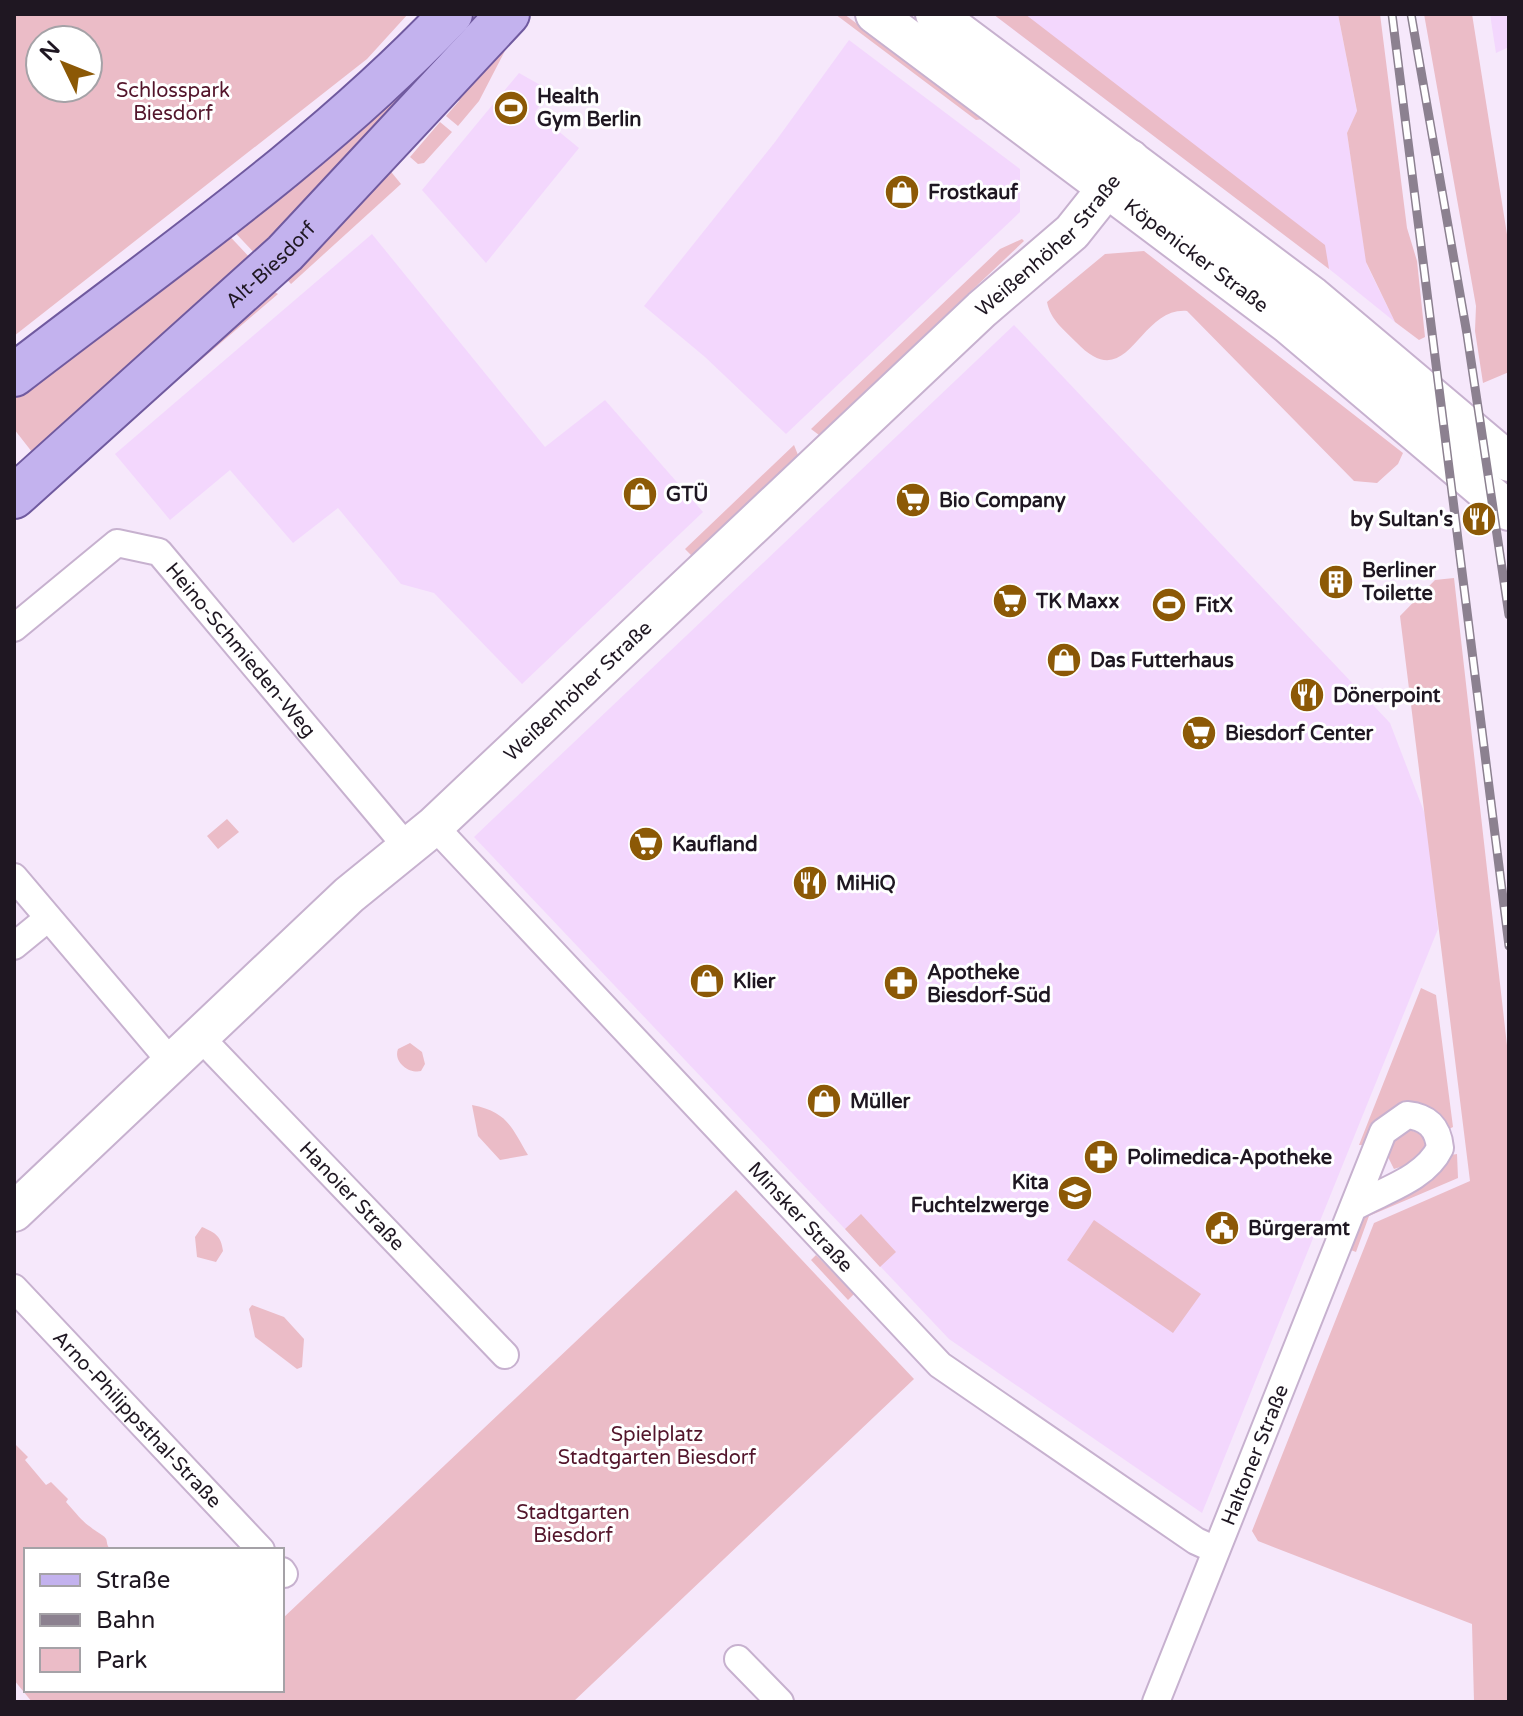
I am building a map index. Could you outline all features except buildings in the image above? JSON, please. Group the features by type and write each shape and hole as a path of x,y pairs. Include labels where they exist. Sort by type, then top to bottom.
{"main road":[{"path":"14,375 320,137 401,66 451,14"},
{"name":"Alt-Biesdorf","path":"14,497 285,253 508,14"},
{"name":"Köpenicker Straße","path":"875,14 1288,324 1509,511"},
{"name":"Köpenicker Straße","path":"935,14 1312,296 1509,462"},
{"name":"Weißenhöher Straße","path":"14,1212 982,309 1072,232 1130,159"}],"street":[{"name":"Heino-Schmieden-Weg","path":"14,628 117,543 159,552 420,836"},
{"name":"Minsker Straße","path":"420,836 940,1365 1196,1541 1216,1550"},
{"path":"14,877 172,1063"},
{"path":"14,946 47,919"},
{"name":"Hanoier Straße","path":"200,1037 505,1355"},
{"name":"Haltoner Straße","path":"1156,1702 1354,1207"},
{"name":"Arno-Philippsthal-Straße","path":"14,1288 259,1548"},
{"path":"738,1659 780,1702"}],"shaded area":[{"path":"993,14 1338,14 1357,112 1347,133 1367,265 1395,322 1318,260"},
{"path":"1490,14 1509,14 1509,47 1496,53"},
{"path":"849,40 1020,169 1020,212 786,434 705,357 644,306 775,142"},
{"path":"519,73 551,91 535,112 579,148 486,263 422,190"},
{"path":"372,234 545,447 605,400 703,512 522,684 434,593 401,584 338,508 293,543 230,470 170,520 115,454"},
{"path":"1014,325 1390,723 1428,822 1438,929 1202,1513 949,1339 474,837"}],"green space":[{"name":"Schlosspark Biesdorf","path":"14,14 408,14 367,59 14,336"},
{"path":"835,14 844,14 984,119 976,120"},
{"path":"993,14 1025,14 1325,245 1329,269"},
{"path":"1338,14 1380,14 1407,228 1417,261 1425,337 1419,340 1395,322 1366,262 1347,133 1357,111"},
{"path":"1424,14 1472,14 1509,247 1509,372 1483,383 1475,331 1476,306"},
{"path":"467,24 433,72 258,257 227,224"},
{"path":"509,43 479,101 458,126 446,116 459,101 454,96"},
{"path":"440,122 452,132 424,163 418,164 410,157"},
{"path":"388,168 401,184 291,284 282,274"},
{"path":"222,228 253,261 14,473 14,468 32,452 14,429 14,389"},
{"path":"1022,239 1024,241 819,435 811,429 1000,249"},
{"path":"1144,251 1403,453 1398,464 1377,483 1354,481 1187,311 1170,313 1156,322 1121,356 1109,360 1094,357 1076,342 1054,319 1047,302 1105,254"},
{"path":"268,288 278,294 174,383 171,374"},
{"path":"794,445 798,455 692,556 685,549"},
{"path":"1454,578 1509,1063 1509,1702 1474,1702 1472,1624 1258,1541 1252,1531 1374,1223 1470,1181 1400,616 1435,580"},
{"path":"227,819 239,832 218,849 207,836"},
{"path":"1421,988 1436,995 1453,1127 1449,1129 1426,1106 1403,1104 1383,1119 1367,1145 1359,1145"},
{"path":"410,1043 422,1052 425,1064 421,1071 407,1069 398,1058 398,1049"},
{"path":"472,1105 501,1116 528,1155 500,1160 478,1136"},
{"path":"1408,1129 1425,1136 1428,1145 1419,1161 1394,1169 1388,1157 1396,1137"},
{"path":"1457,1154 1458,1178 1369,1216 1356,1252 1348,1249 1359,1224 1370,1211 1436,1176 1451,1155"},
{"name":"Stadtgarten Biesdorf","path":"736,1190 914,1379 573,1702 32,1702 14,1680 14,1443 28,1457 25,1460 46,1485 51,1482 68,1499 66,1502 79,1517 107,1540 110,1548 24,1548 24,1692 284,1692 284,1617"},
{"path":"861,1214 896,1252 880,1267 845,1229"},
{"path":"1094,1220 1201,1294 1173,1333 1067,1260"},
{"path":"202,1227 214,1233 221,1242 223,1251 216,1262 197,1257 195,1237"},
{"path":"816,1255 854,1294 848,1300 811,1260"},
{"path":"252,1305 284,1317 304,1339 302,1367 297,1369 255,1337 249,1309"}],"railway":[{"path":"1392,14 1509,946"},
{"path":"1411,14 1467,334 1509,615"}],"place":[{"name":"Health Gym Berlin","path":"511,108"},
{"name":"Frostkauf","path":"902,192"},
{"name":"GTÜ","path":"640,494"},
{"name":"Bio Company","path":"913,500"},
{"name":"by Sultan's","path":"1479,519"},
{"name":"Berliner Toilette","path":"1336,582"},
{"name":"TK Maxx","path":"1010,601"},
{"name":"FitX","path":"1169,605"},
{"name":"Das Futterhaus","path":"1064,660"},
{"name":"Dönerpoint","path":"1307,695"},
{"name":"Biesdorf Center","path":"1199,733"},
{"name":"Kaufland","path":"646,844"},
{"name":"MiHiQ","path":"810,883"},
{"name":"Klier","path":"707,981"},
{"name":"Apotheke Biesdorf-Süd","path":"901,983"},
{"name":"Müller","path":"824,1101"},
{"name":"Polimedica-Apotheke","path":"1101,1157"},
{"name":"Kita Fuchtelzwerge","path":"1075,1193"},
{"name":"Bürgeramt","path":"1222,1228"}],"park label":[{"name":"Spielplatz Stadtgarten Biesdorf","path":"657,1446"}]}
